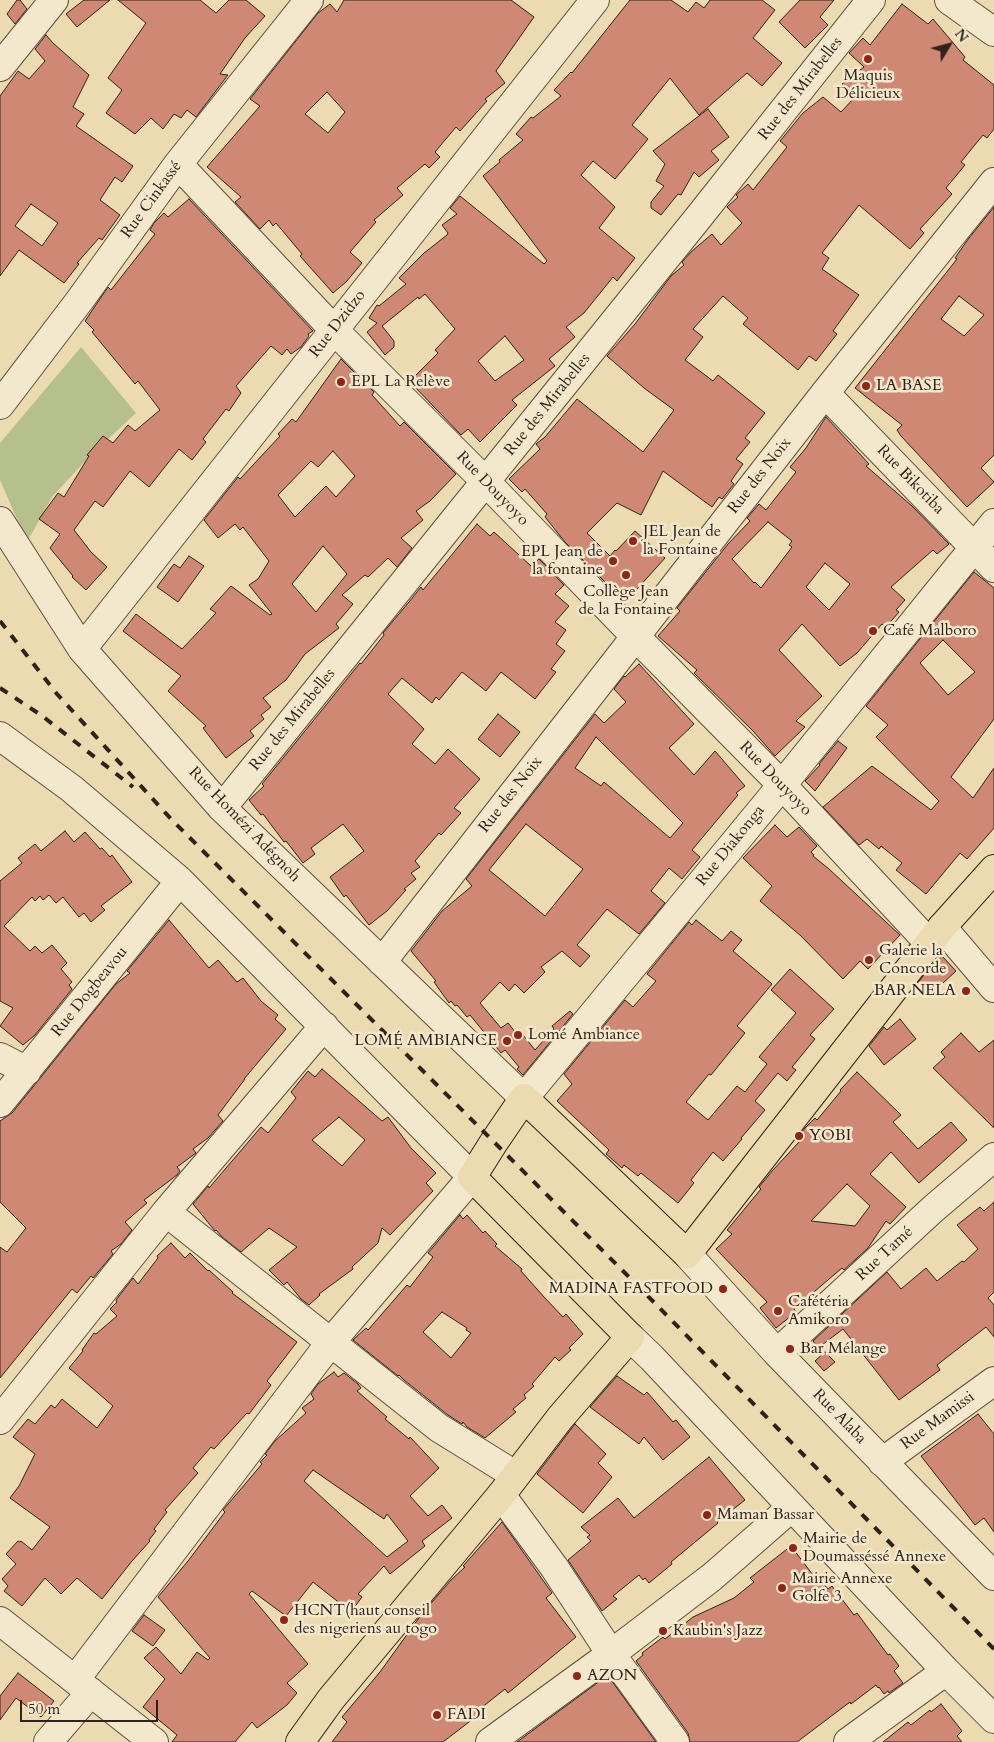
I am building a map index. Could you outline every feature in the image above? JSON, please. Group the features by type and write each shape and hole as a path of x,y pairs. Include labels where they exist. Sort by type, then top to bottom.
{"main road":[{"path":"300,1742 332,1699 508,1485 560,1418 630,1337 472,1177 524,1098 687,1254 936,936 994,869"}],"street":[{"path":"0,67 54,0"},
{"name":"Rue Dzidzo","path":"82,649 595,0"},
{"name":"Rue des Mirabelles","path":"222,808 486,482 871,0"},
{"path":"949,0 994,32"},
{"name":"Rue Cinkassé","path":"0,405 80,300 295,5"},
{"name":"Rue Douyoyo","path":"178,164 334,330 486,482 782,785 936,936 994,988"},
{"name":"Rue des Noix","path":"382,962 825,392 994,182"},
{"name":"Rue Bikotiba","path":"825,392 994,568"},
{"name":"Rue Homézi Adégnoh","path":"0,521 82,649 222,808 524,1098"},
{"name":"Rue Diakonga","path":"524,1098 782,785 994,523"},
{"path":"0,736 72,789 180,881 472,1177 330,1343 83,1686 48,1742"},
{"name":"Rue Dogbeavou","path":"0,1102 180,881"},
{"path":"0,1420 166,1212 324,1026"},
{"path":"0,1056 27,1071"},
{"name":"Rue Tamé","path":"777,1353 933,1209 994,1157"},
{"path":"166,1212 439,1428 508,1485 554,1567 611,1654 675,1742"},
{"name":"Rue Alaba","path":"687,1254 777,1353 994,1576"},
{"path":"630,1337 946,1671 994,1719"},
{"name":"Rue Mamissi","path":"882,1462 994,1381"},
{"path":"490,1742 611,1654 712,1576 792,1507"},
{"path":"0,1622 154,1742"},
{"path":"848,1742 946,1671"}],"green space":[{"path":"81,347 136,413 89,457 52,497 27,542 0,480 0,443"}],"building":[{"path":"17,0 20,0 27,9 15,24 7,14"},
{"path":"84,0 110,0 77,27 66,14"},
{"path":"118,0 200,0 216,13 229,0 246,0 265,16 245,38 220,74 228,75 196,117 187,110 181,118 174,114 163,129 151,118 135,134 106,113 122,90 108,78 146,23"},
{"path":"344,0 511,0 534,17 496,71 505,83 485,99 487,101 460,131 456,127 435,152 440,157 429,168 425,164 397,188 403,195 374,220 376,222 350,252 362,263 346,282 333,293 300,256 302,254 276,223 273,226 269,220 260,229 235,202 241,197 207,167 260,106 250,99 318,13 330,4 337,12","holes":["327,92 345,112 328,133 305,114"]},
{"path":"630,0 671,0 688,12 696,2 704,8 710,0 762,0 775,10 753,38 782,63 762,86 747,73 699,115 670,78 632,125 648,139 615,179 593,161 581,175 615,207 599,228 635,258 617,281 613,277 584,313 566,327 575,337 549,359 555,366 512,400 517,405 480,442 468,429 461,435 412,384 412,379 438,353 435,350 455,329 425,294 419,299 418,297 382,326 394,341 394,347 385,355 367,332 377,323 369,318 377,305 379,306 406,284 399,278 424,253 447,235 448,233 442,225 457,214 450,208 460,196 544,264 547,261 483,176 523,140 516,134 531,117 533,118 561,96 554,90 572,73","holes":["505,336 524,360 495,381 478,361"]},
{"path":"800,0 834,0 820,17 828,25 805,48 779,22"},
{"path":"902,4 928,24 933,19 965,57 963,60 994,85 994,129 987,138 983,135 961,162 965,165 946,188 952,194 920,229 924,233 910,249 859,205 822,253 829,258 822,269 859,295 833,331 837,334 816,361 809,356 798,370 743,324 748,318 723,296 693,329 703,337 685,360 713,381 718,375 765,413 745,438 750,442 736,459 743,464 731,481 734,484 722,499 719,497 712,507 663,471 641,515 617,503 587,533 610,556 635,531 665,558 629,598 613,583 609,586 565,542 545,517 547,514 525,489 522,492 509,479 540,449 536,444 545,437 577,399 643,452 674,410 644,388 607,356 635,324 671,276 684,265 682,262 692,251 712,234 721,245 742,223 727,207 748,184 753,190 787,147 780,141 803,113 823,97 841,112 855,97 842,84 864,67 849,53 863,38 870,45"},
{"path":"46,35 89,75 73,107 84,114 76,126 133,166 122,182 115,177 100,200 120,215 102,240 99,238 77,263 79,264 64,283 19,250 0,276 0,96 18,71 29,79 45,61 35,49","holes":["31,204 58,223 42,246 15,226"]},
{"path":"708,109 729,137 711,151 719,160 699,177 694,172 681,195 678,194 661,215 651,208 651,202 664,186 656,181 665,164 653,151"},
{"path":"189,199 313,331 308,334 309,336 301,347 291,354 287,349 282,355 271,346 236,386 241,393 229,411 226,409 203,439 206,442 192,460 179,449 149,487 130,471 103,507 95,501 74,530 91,552 107,567 86,590 72,577 50,548 60,534 39,519 58,493 64,497 89,456 87,455 103,436 113,443 128,425 135,431 160,410 138,381 135,384 85,321 108,287 111,290 155,234 150,230 154,223 164,213 168,217"},
{"path":"994,207 994,455 981,468 994,482 967,507 901,436 897,430 902,425 855,388 957,259 955,258","holes":["959,296 984,315 964,336 941,319"]},
{"path":"341,359 374,392 372,395 400,426 404,422 456,474 430,501 416,511 423,520 401,538 412,548 397,567 388,558 368,577 365,575 342,595 353,604 336,624 339,628 305,654 286,680 263,698 271,707 261,715 264,719 250,731 254,736 226,758 203,728 206,726 168,691 181,676 123,631 136,614 182,649 216,613 210,609 231,586 270,615 272,614 249,585 258,579 269,561 243,527 240,530 235,524 218,538 204,520 238,477 240,479 280,436 278,434 292,419 296,422","holes":["333,451 355,476 336,497 326,486 295,517 278,495 311,461 318,467","323,546 347,574 316,612 292,584"]},
{"path":"826,417 869,464 866,466 912,506 949,544 937,554 933,550 891,587 905,600 896,610 899,612 886,627 882,624 857,653 840,666 802,624 779,650 822,696 796,721 805,727 775,756 753,731 694,673 697,670 658,636 680,611 677,608 728,544 750,521 747,518 759,504 766,510 796,472 790,467 806,448","holes":["768,522 792,541 789,545 792,547 761,588 732,559","825,563 850,584 829,610 806,587"]},
{"path":"477,524 490,536 494,532 531,566 539,559 564,585 555,594 569,606 555,622 566,630 556,644 565,651 551,669 556,672 535,699 501,672 486,691 462,672 439,700 436,697 432,703 402,678 388,694 424,729 412,744 435,764 448,749 480,779 454,808 461,813 441,835 439,833 415,861 420,867 411,873 416,879 404,889 406,890 387,911 369,925 346,895 344,897 330,877 364,851 343,824 311,848 315,854 303,863 263,814 261,815 249,800 264,786 262,784 361,664 384,635 383,633 421,587 423,590"},
{"path":"189,556 204,566 178,602 157,587 174,564 180,568"},
{"path":"974,572 994,588 994,719 951,777 973,798 994,768 994,828 967,859 960,853 926,894 896,870 902,863 881,846 879,849 867,839 859,845 823,807 872,766 931,810 939,801 876,737 888,725 866,706","holes":["943,640 975,672 948,695 920,663"]},
{"path":"639,664 694,724 669,748 694,775 715,751 745,786 736,793 738,795 692,850 700,857 682,879 669,868 651,891 665,903 639,934 607,909 577,945 590,956 580,967 562,951 541,967 545,972 524,993 515,984 509,991 500,982 480,1003 501,1028 508,1023 516,1033 519,1030 535,1050 554,1029 552,1026 570,1011 573,1014 523,1075 505,1050 501,1053 470,1015 467,1017 457,1005 455,1006 451,1001 449,1003 434,982 436,981 411,951 442,911 472,886 466,879 595,714 604,723 626,702 614,689","holes":["596,737 683,823 670,838 604,782 601,786 575,768","526,824 583,869 545,916 489,870"]},
{"path":"498,714 520,732 500,757 478,739"},
{"path":"838,741 847,748 815,791 805,781"},
{"path":"775,825 787,837 799,827 817,846 811,852 813,856 900,935 868,969 860,961 843,979 801,936 760,901 772,886 743,858"},
{"path":"65,831 74,842 85,832 100,849 102,848 110,857 112,855 132,882 101,906 105,910 91,922 84,913 79,917 63,897 56,903 49,895 43,900 40,896 35,901 32,897 4,926 30,951 35,946 42,953 52,945 67,963 61,969 72,982 69,985 72,989 35,1035 23,1045 0,1026 13,1008 0,1001 0,881 22,863 18,858 35,844 41,851"},
{"path":"169,920 209,968 218,960 237,982 243,978 261,1001 278,1015 275,1019 286,1029 244,1079 218,1115 223,1121 208,1138 193,1149 196,1153 177,1167 180,1171 177,1175 144,1200 147,1203 125,1222 132,1230 121,1244 111,1251 113,1254 93,1278 91,1276 77,1293 72,1289 0,1378 0,1247 7,1252 26,1228 0,1202 0,1121 12,1113 116,984 130,973 127,971"},
{"path":"696,920 722,941 731,931 742,940 733,951 772,984 737,1026 745,1033 686,1102 708,1120 737,1086 745,1092 767,1064 759,1057 796,1013 771,990 790,969 834,1009 810,1035 815,1039 792,1067 796,1070 787,1081 778,1073 755,1101 765,1110 742,1139 723,1161 713,1152 691,1180 694,1183 678,1203 641,1173 638,1176 624,1165 622,1168 606,1154 609,1150 557,1101 572,1084 564,1074 625,1000 633,1007 656,981 647,974 689,922 692,925"},
{"path":"942,956 956,971 928,997 916,985"},
{"path":"900,1019 916,1039 884,1065 869,1046 884,1027 887,1030"},
{"path":"961,1033 979,1052 994,1040 994,1128 933,1068 945,1057 941,1052"},
{"path":"322,1069 382,1121 388,1117 411,1148 436,1173 426,1183 433,1191 390,1235 382,1228 378,1243 352,1267 353,1269 319,1294 309,1305 301,1299 287,1282 284,1285 269,1270 297,1247 269,1228 241,1252 215,1231 193,1204 261,1127 268,1133 296,1098 291,1092 308,1071 315,1077","holes":["339,1117 365,1140 342,1166 312,1140"]},
{"path":"857,1072 901,1115 893,1122 918,1149 951,1122 967,1140 919,1183 891,1152 870,1174 906,1207 890,1224 886,1221 868,1248 844,1270 842,1268 794,1309 796,1312 776,1328 760,1308 767,1302 716,1249 732,1234 727,1230 761,1189 759,1187 800,1141 797,1138 815,1118 817,1120 840,1090","holes":["847,1184 870,1206 855,1226 811,1221"]},
{"path":"994,1202 994,1292 988,1298 994,1305 994,1337 986,1327 937,1365 940,1370 899,1400 843,1329 818,1348 813,1341 887,1272 901,1289 926,1268 937,1281 962,1261 964,1262 978,1249 957,1225 980,1207 984,1211"},
{"path":"460,1215 463,1219 467,1215 483,1233 485,1231 497,1244 495,1246 522,1269 521,1271 563,1317 566,1314 583,1334 569,1348 571,1350 559,1361 555,1357 532,1384 534,1386 524,1395 526,1398 513,1409 516,1412 485,1438 467,1427 463,1422 462,1424 448,1415 353,1340 366,1328 368,1330 407,1285 410,1287 433,1257 428,1253","holes":["442,1312 467,1328 466,1330 471,1333 451,1358 423,1332"]},
{"path":"171,1243 185,1258 190,1253 232,1293 297,1342 267,1381 271,1385 249,1414 247,1413 214,1449 211,1447 193,1468 198,1473 165,1510 167,1512 154,1529 156,1531 150,1541 102,1599 77,1578 61,1594 45,1578 22,1606 4,1591 8,1586 2,1579 16,1564 6,1554 18,1541 21,1541 32,1550 50,1527 10,1498 19,1486 35,1454 13,1437 28,1419 35,1424 51,1405 55,1408 62,1399 97,1428 113,1406 69,1368 83,1351 94,1333 96,1334 117,1316 110,1309 133,1278 138,1284 158,1258 157,1256"},
{"path":"825,1352 835,1362 824,1371 815,1361"},
{"path":"334,1372 338,1377 344,1373 358,1384 361,1388 357,1391 387,1417 385,1419 409,1439 410,1437 439,1468 410,1496 428,1516 442,1505 452,1518 422,1541 425,1546 390,1574 384,1566 358,1594 362,1597 351,1612 313,1582 286,1616 252,1591 249,1594 308,1664 287,1683 297,1693 287,1705 257,1728 252,1722 235,1742 172,1742 177,1735 143,1707 165,1679 144,1658 156,1647 181,1674 197,1652 208,1660 210,1658 158,1597 225,1512 223,1510 262,1464 260,1462 267,1455 265,1454 275,1441 306,1413 302,1408 314,1399 311,1394 318,1384","holes":["313,1470 384,1519 387,1514 408,1541 387,1557 304,1481"]},
{"path":"617,1376 644,1395 647,1392 673,1422 676,1420 690,1437 663,1460 644,1437 639,1444 590,1407"},
{"path":"978,1414 994,1434 994,1532 984,1518 975,1525 921,1456"},
{"path":"575,1424 606,1454 598,1463 612,1477 583,1513 537,1474"},
{"path":"709,1457 745,1500 717,1522 649,1583 639,1575 613,1596 617,1599 602,1611 568,1560 591,1541 587,1537 590,1535 581,1527 618,1498 634,1518"},
{"path":"502,1522 552,1593 546,1598 576,1637 508,1693 505,1689 476,1712 478,1715 443,1742 332,1742 347,1722 342,1717 380,1672 421,1615 451,1580 465,1567 463,1566"},
{"path":"791,1546 816,1579 818,1577 828,1589 832,1586 854,1615 857,1613 888,1655 890,1654 899,1666 894,1671 903,1683 889,1693 888,1691 884,1694 876,1685 797,1742 690,1742 688,1733 636,1661 643,1655 642,1653 663,1637 665,1639 693,1617 734,1598 754,1582 750,1578"},
{"path":"144,1615 165,1630 153,1646 132,1631"},
{"path":"18,1673 54,1701 41,1717 16,1698 0,1720 0,1696"},
{"path":"604,1678 608,1682 611,1680 656,1742 517,1742"},
{"path":"941,1704 962,1731 957,1736 962,1742 883,1742 908,1722 911,1725"}],"railway":[{"path":"0,621 57,694 171,819 637,1285 994,1649"},
{"path":"0,688 41,715 133,787"}],"place":[{"name":"Maquis Délicieux","path":"868,59"},
{"name":"EPL La Relève","path":"341,382"},
{"name":"LA BASE","path":"866,386"},
{"name":"JEL Jean de la Fontaine","path":"633,541"},
{"name":"EPL Jean de la fontaine","path":"613,561"},
{"name":"Collège Jean de la Fontaine","path":"626,575"},
{"name":"Café Malboro","path":"873,631"},
{"name":"Galerie la Concorde","path":"869,960"},
{"name":"BAR NELA","path":"966,991"},
{"name":"Lomé Ambiance","path":"518,1035"},
{"name":"LOMÉ AMBIANCE","path":"507,1041"},
{"name":"YOBI","path":"799,1136"},
{"name":"MADINA FASTFOOD","path":"723,1289"},
{"name":"Cafétéria Amikoro","path":"778,1311"},
{"name":"Bar Mélange","path":"790,1349"},
{"name":"Maman Bassar","path":"707,1515"},
{"name":"Mairie de Doumasséssé Annexe","path":"793,1548"},
{"name":"Mairie Annexe Golfe 3","path":"782,1588"},
{"name":"HCNT(haut conseil des nigeriens au togo","path":"284,1620"},
{"name":"Kaubin's Jazz","path":"663,1631"},
{"name":"AZON","path":"577,1676"},
{"name":"FADI","path":"437,1715"}]}
